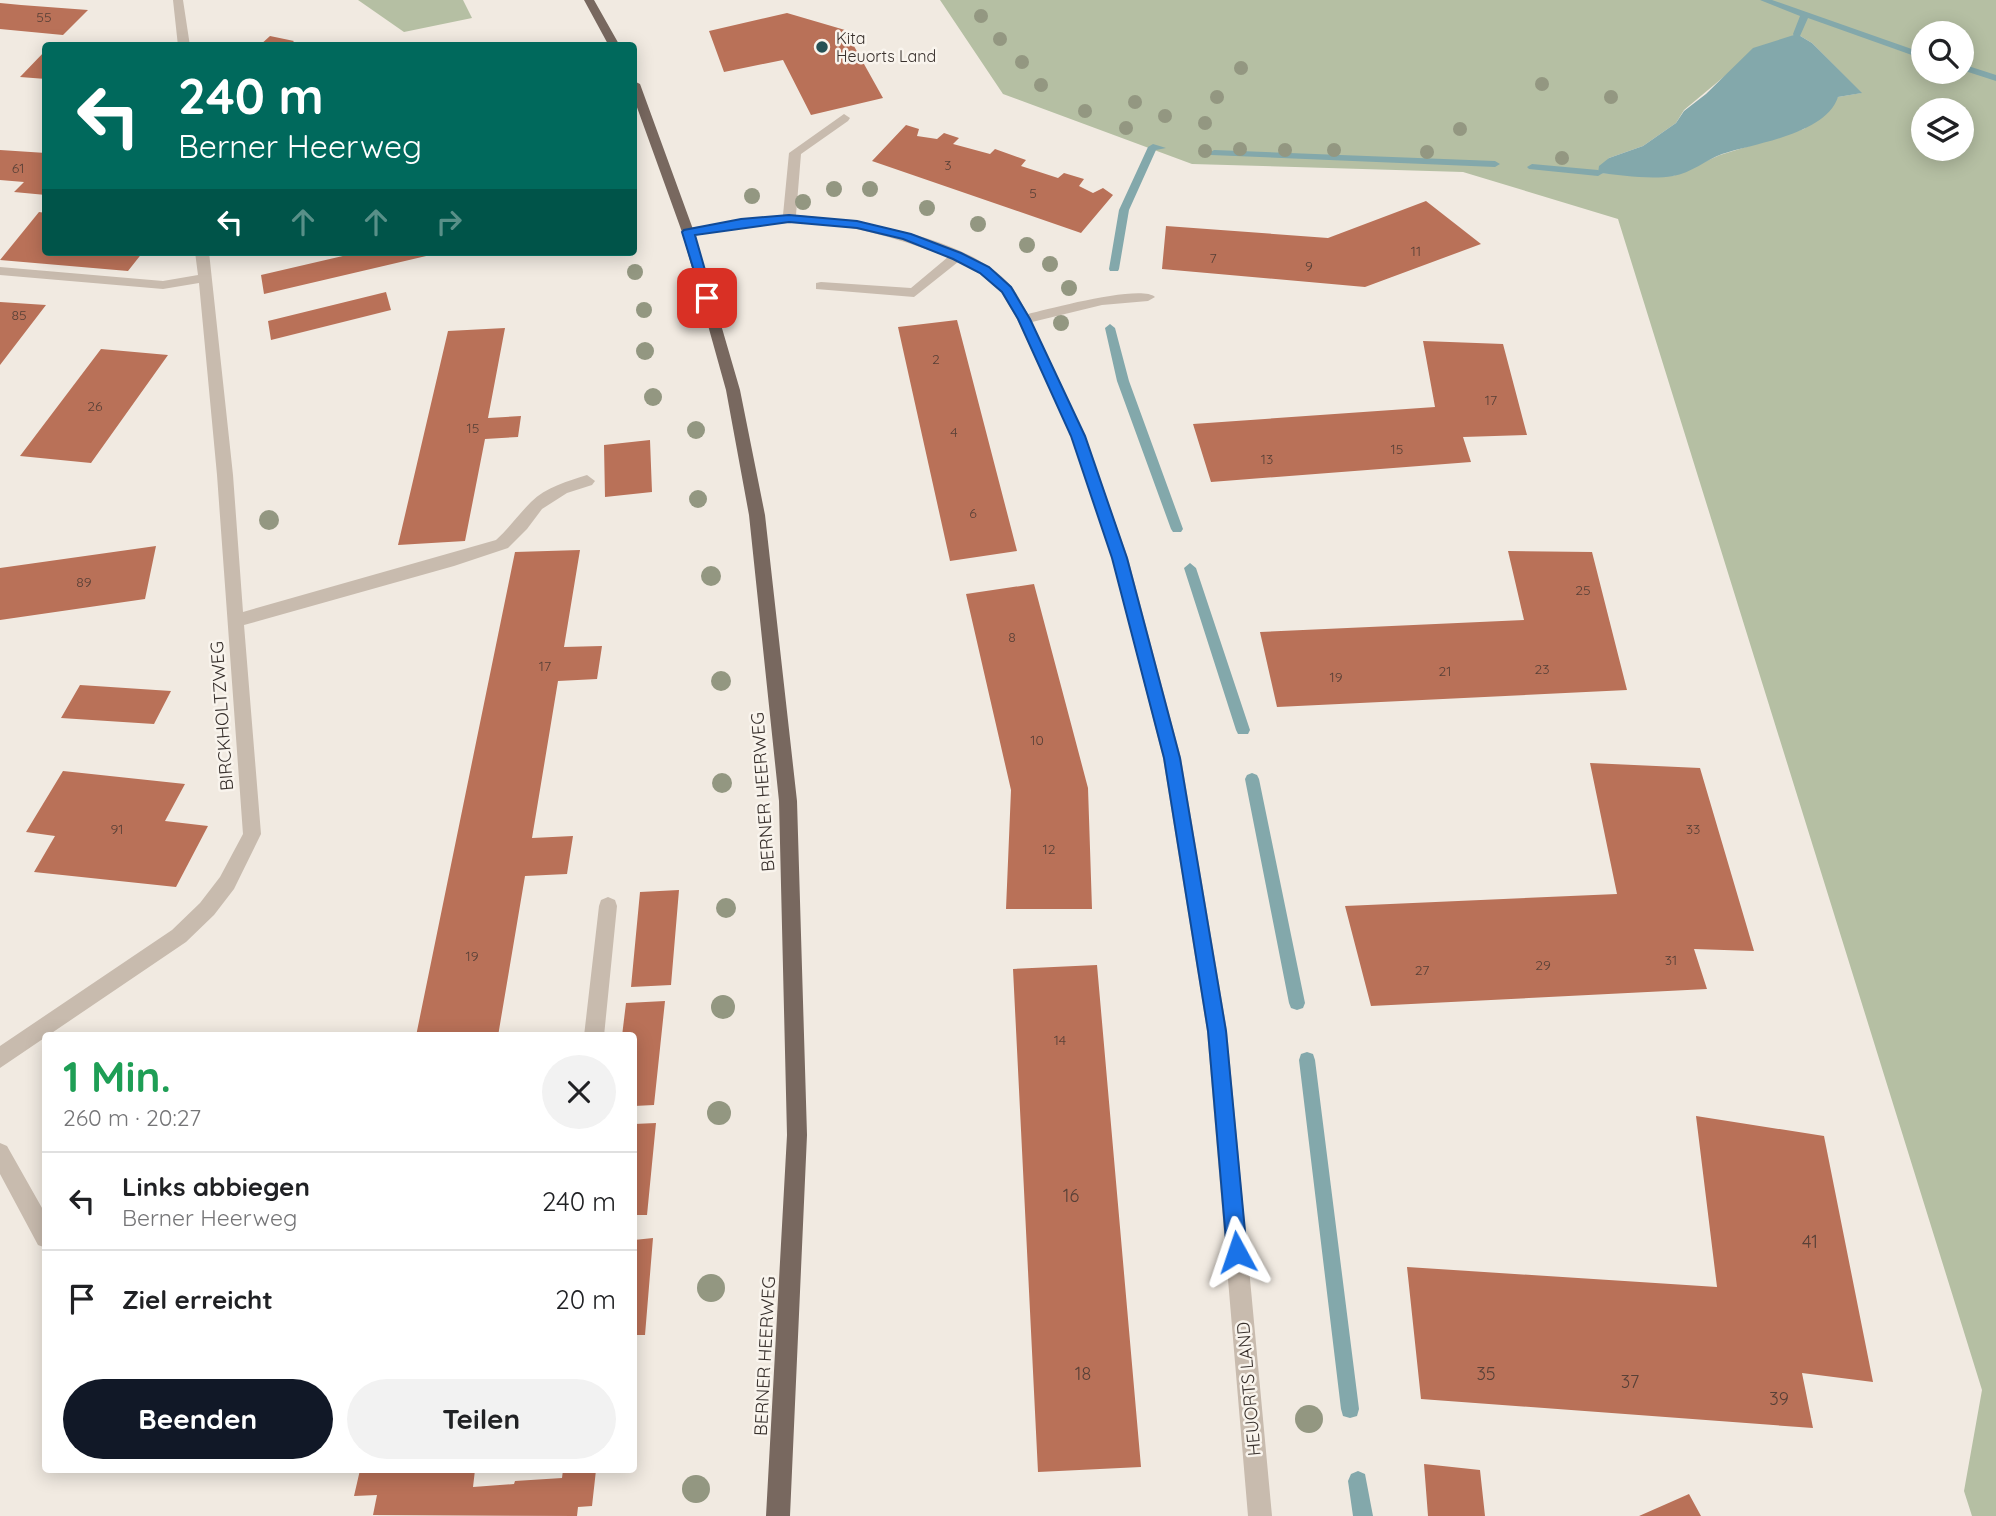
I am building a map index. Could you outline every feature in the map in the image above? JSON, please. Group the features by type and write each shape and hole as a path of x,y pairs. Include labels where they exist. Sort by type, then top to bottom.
{"main road":[{"path":"589,0 613,42"},
{"name":"BERNER HEERWEG","path":"637,92 688,232 733,390 758,515 789,801 797,1135 778,1516"}],"street":[{"path":"178,0 183,42"},
{"path":"789,218 795,153 845,118"},
{"name":"HEUORTS LAND","path":"688,232 789,218 857,224 907,237 957,256 984,270 1006,289 1024,319 1078,436 1115,545 1172,758 1217,1031 1260,1516"},
{"name":"BIRCKHOLTZWEG","path":"0,1058 179,936 207,909 240,860 252,834 225,475 202,256"},
{"path":"821,286 914,293 957,256"},
{"path":"0,271 163,285 205,278"},
{"path":"1024,319 1102,301 1148,297"},
{"path":"236,621 428,568 502,544 522,525 537,505 562,489 587,481"},
{"path":"594,1032 608,906"},
{"path":"0,1153 42,1230"}],"green space":[{"path":"358,0 463,0 472,18 404,32"},
{"path":"940,0 1996,0 1996,1516 1972,1516 1964,1491 1982,1390 1618,219 1463,172 1192,164 1003,94","holes":["1797,34 1812,43 1861,93 1838,97 1804,129 1720,155 1673,176 1598,173 1609,158 1643,146 1676,123 1684,110 1726,75 1778,42"]}],"water":[{"path":"1797,34 1812,43 1862,93 1838,97 1831,110 1805,128 1722,154 1680,174 1645,177 1598,173 1599,166 1609,158 1643,146 1676,123 1684,111 1706,94 1753,48"}],"building":[{"path":"0,3 88,10 63,35 0,29"},
{"path":"787,13 845,30 883,98 811,115 783,60 724,72 709,31"},
{"path":"270,36 294,41 293,42 263,42"},
{"path":"42,54 42,79 20,77"},
{"path":"906,125 919,129 917,136 937,139 944,133 959,138 953,144 990,154 995,149 1026,160 1021,166 1058,178 1064,173 1084,179 1079,186 1093,193 1103,188 1113,195 1081,233 872,161"},
{"path":"0,150 42,153 42,195 14,192 24,182 0,180"},
{"path":"1426,201 1481,244 1365,287 1162,269 1166,226 1328,238"},
{"path":"39,212 42,212 42,256 140,256 128,271 0,260"},
{"path":"343,256 426,256 264,294 261,275"},
{"path":"386,292 391,310 271,340 268,321"},
{"path":"0,302 46,305 0,365"},
{"path":"957,320 1017,551 950,561 898,327"},
{"path":"505,328 488,418 521,416 518,437 485,439 465,541 398,545 448,331"},
{"path":"1423,341 1503,344 1527,435 1463,437 1471,462 1211,482 1193,424 1435,407"},
{"path":"101,349 168,355 91,463 20,456"},
{"path":"650,440 652,492 605,497 604,445"},
{"path":"156,546 145,599 0,620 0,568"},
{"path":"580,550 564,647 602,646 597,679 558,681 532,838 573,836 567,874 525,876 499,1032 417,1032 515,552"},
{"path":"1508,551 1592,552 1627,690 1277,707 1260,632 1524,620"},
{"path":"1034,584 1088,788 1092,909 1006,909 1011,790 966,594"},
{"path":"80,685 171,691 154,724 61,718"},
{"path":"1590,763 1700,768 1754,951 1694,949 1707,989 1371,1006 1345,906 1617,894"},
{"path":"63,771 185,784 165,821 208,826 176,887 34,872 55,836 26,832"},
{"path":"679,890 671,985 631,987 640,892"},
{"path":"1097,965 1141,1467 1038,1472 1013,969"},
{"path":"665,1001 654,1105 637,1106 637,1032 622,1032 626,1003"},
{"path":"1696,1116 1824,1136 1873,1382 1802,1373 1813,1428 1421,1399 1407,1267 1717,1287"},
{"path":"656,1123 647,1215 637,1215 637,1124"},
{"path":"653,1238 645,1335 637,1335 637,1240"},
{"path":"1424,1464 1480,1470 1485,1516 1428,1516"},
{"path":"359,1473 475,1473 473,1487 562,1478 563,1473 596,1473 592,1506 578,1507 577,1516 373,1515 377,1495 354,1496"},
{"path":"1689,1494 1701,1516 1639,1516"}],"waterway":[{"path":"1764,0 1805,14"},
{"path":"1797,34 1805,14"},
{"path":"1805,14 1911,52"},
{"path":"1974,71 1996,78"},
{"path":"1114,269 1124,210 1153,147 1161,148"},
{"path":"1214,153 1495,164"},
{"path":"1532,167 1598,173"},
{"path":"1110,328 1123,381 1177,529"},
{"path":"1190,568 1243,730"},
{"path":"1252,779 1297,1003"},
{"path":"1307,1060 1350,1409"},
{"path":"1358,1481 1363,1516"}],"place":[{"name":"Kita Heuorts Land","path":"822,47"}],"route":[{"path":"707,298 688,232 789,218 857,224 907,237 957,256 984,270 1006,289 1024,319 1078,436 1119,558 1172,758 1217,1031 1237,1252"}]}
